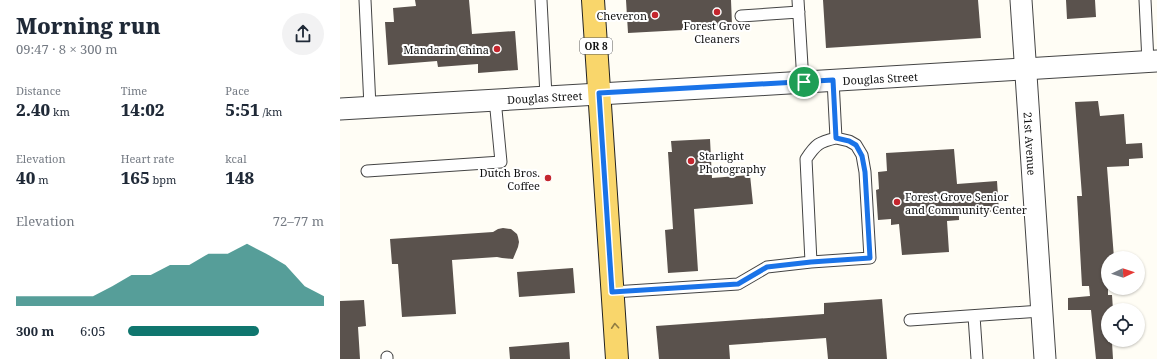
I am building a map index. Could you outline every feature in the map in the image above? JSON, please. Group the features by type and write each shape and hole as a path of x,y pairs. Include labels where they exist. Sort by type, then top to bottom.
{"main road":[{"name":"OR 8","path":"593,0 617,359"}],"street":[{"name":"21st Avenue","path":"1021,0 1045,359"},
{"name":"Douglas Street","path":"340,109 546,96 1026,70 1152,61"}],"lane":[{"path":"365,0 370,107"},
{"path":"541,0 546,96"},
{"path":"798,0 804,82"},
{"path":"1145,0 1152,61"},
{"path":"741,16 799,12"},
{"path":"833,80 836,138"},
{"path":"367,171 501,162 496,99"},
{"path":"612,292 738,284 767,267 870,258 865,172 862,156 856,145 849,141 836,138 822,142 813,148 806,159 811,262"},
{"path":"910,320 1041,311"},
{"path":"974,316 977,359"}],"building":[{"path":"415,0 469,0 472,34 515,31 518,70 478,73 478,64 438,67 437,61 388,65 385,22 394,22 393,8 416,6"},
{"path":"626,0 731,0 732,25 683,28 683,30 628,33"},
{"path":"823,0 978,0 981,38 826,48"},
{"path":"1066,0 1095,0 1096,17 1067,19"},
{"path":"1098,101 1100,116 1124,114 1126,144 1142,143 1143,158 1129,159 1129,166 1107,167 1113,251 1101,251 1101,295 1112,295 1113,303 1101,303 1101,347 1112,347 1113,359 1096,359 1091,310 1068,310 1068,298 1090,296 1089,286 1082,286 1077,196 1082,196 1075,102"},
{"path":"710,139 712,178 750,175 753,204 694,209 698,271 668,273 665,230 673,229 668,152 672,152 671,141"},
{"path":"954,149 957,184 997,181 999,211 959,214 959,220 947,221 949,252 902,255 899,224 891,225 891,219 878,220 876,190 879,189 878,172 887,171 886,153"},
{"path":"503,228 511,229 517,234 518,237 518,247 513,259 497,257 452,260 456,314 402,317 398,264 392,264 390,239 493,232"},
{"path":"573,268 575,293 519,297 517,272"},
{"path":"882,299 887,359 828,359 826,338 729,345 730,359 659,359 656,326 824,314 824,303"},
{"path":"364,300 366,326 358,327 360,359 340,359 340,301"},
{"path":"569,342 570,359 510,359 509,347"}],"place":[{"name":"Forest Grove Cleaners","path":"717,12"},
{"name":"Cheveron","path":"655,15"},
{"name":"Mandarin China","path":"497,49"},
{"name":"Starlight Photography","path":"691,161"},
{"name":"Dutch Bros. Coffee","path":"548,178"},
{"name":"Forest Grove Senior and Community Center","path":"897,202"}],"route":[{"path":"833,80 836,138 849,141 856,145 862,156 865,172 870,258 767,267 738,284 612,292 599,93 804,82 833,80"}]}
